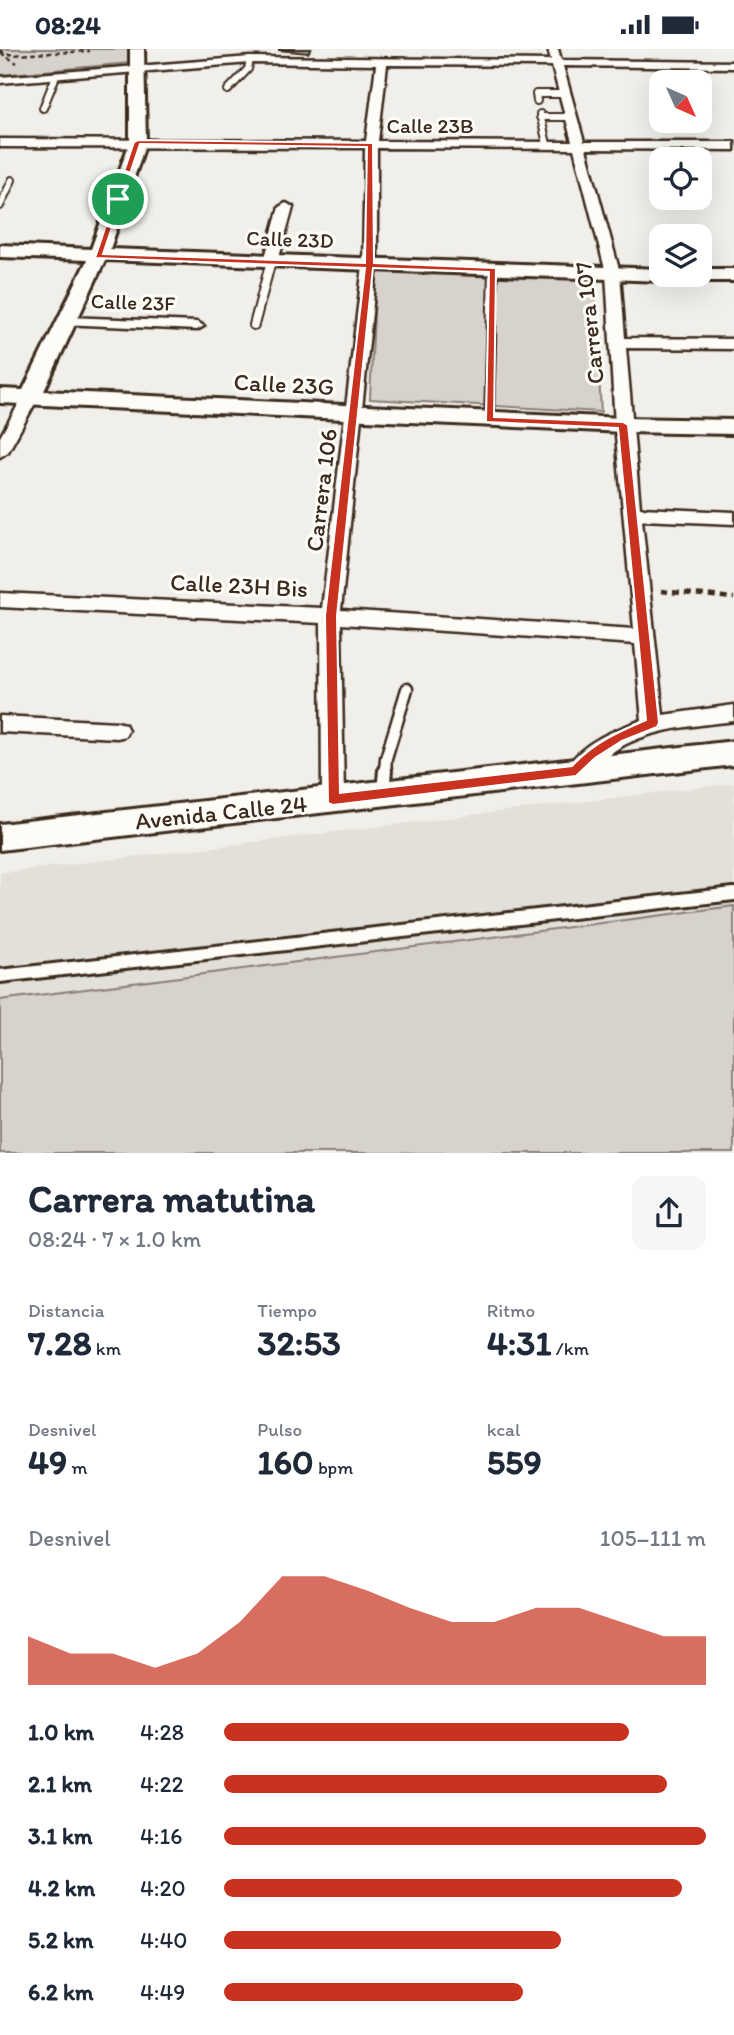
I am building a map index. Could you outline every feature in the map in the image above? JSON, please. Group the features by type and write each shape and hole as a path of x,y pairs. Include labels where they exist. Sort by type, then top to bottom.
{"street":[{"path":"0,453 30,398 98,256 138,142 137,49"},
{"name":"Carrera 107","path":"553,49 613,273 623,425 653,723"},
{"path":"0,80 250,59 734,65"},
{"name":"Carrera 106","path":"333,799 331,616 370,265 371,145 382,61"},
{"name":"Calle 23B","path":"0,142 734,146"},
{"path":"271,261 286,207"},
{"name":"Calle 23D","path":"0,251 649,274"},
{"name":"Calle 23D","path":"712,275 734,275"},
{"name":"Calle 23F","path":"67,321 197,325"},
{"path":"617,343 734,344"},
{"name":"Calle 23G","path":"0,396 623,425 734,427"},
{"path":"631,514 734,518"},
{"name":"Calle 23H Bis","path":"0,600 331,616 644,637"},
{"path":"576,771 591,754 618,738 653,723 734,713"},
{"path":"0,724 117,730"},
{"name":"Avenida Calle 24","path":"0,837 734,753"}],"lane":[{"path":"228,90 248,69 250,59"},
{"path":"43,108 56,76"},
{"path":"537,101 536,94 565,94"},
{"path":"547,144 540,115 572,117"},
{"path":"0,206 12,180"},
{"path":"254,325 271,261"},
{"path":"489,419 493,269"},
{"path":"383,794 386,758 407,689"},
{"path":"0,976 734,894"}],"path":[{"path":"1,50 12,55 90,51"},
{"path":"639,589 734,598"}],"shaded area":[{"path":"0,49 131,49 130,63 0,75"},
{"path":"376,271 594,279 601,412 370,399"},
{"path":"734,783 734,1153 0,1153 0,873"},
{"path":"734,906 734,1153 0,1153 0,1000"}],"route":[{"path":"118,199 98,256 370,265 331,616 333,799 576,771 591,754 618,738 653,723 623,425 489,419 493,269 370,265 371,145 138,142 118,199"}]}
